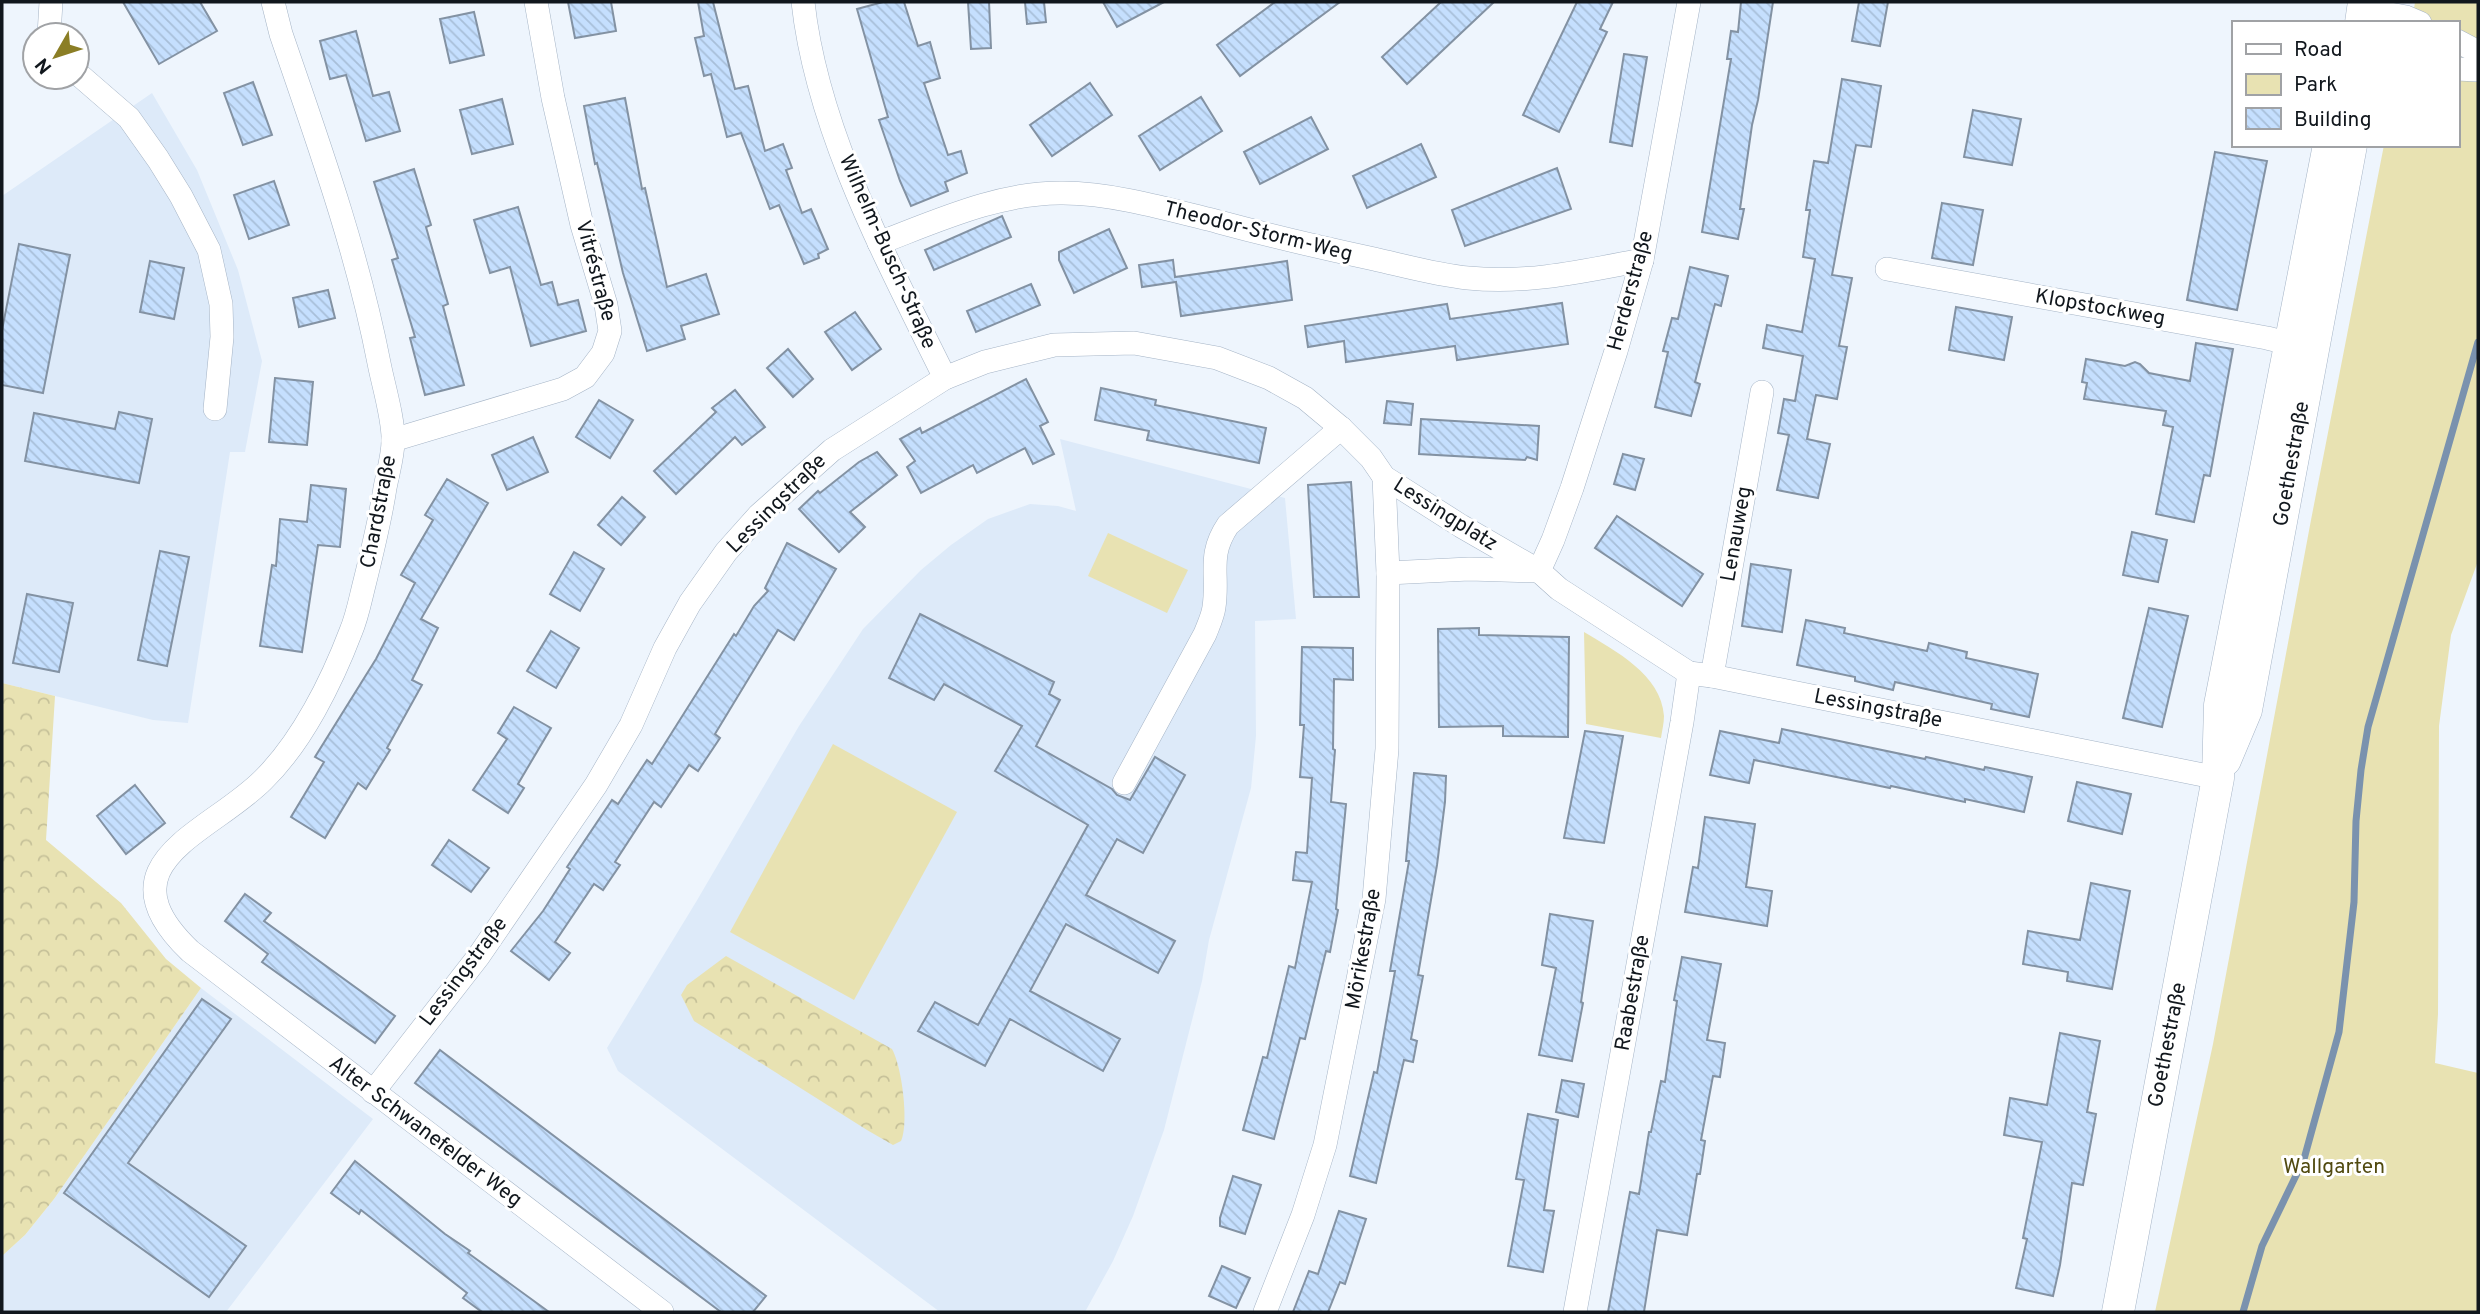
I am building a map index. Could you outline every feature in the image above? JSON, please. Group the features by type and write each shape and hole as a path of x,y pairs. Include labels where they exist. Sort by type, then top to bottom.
{"main road":[{"name":"Goethestraße","path":"2301,347 2329,147"},
{"name":"Goethestraße","path":"2118,1312 2218,778 2220,705 2301,347 2351,147"}],"street":[{"path":"50,21 51,2"},
{"name":"Chardstraße","path":"190,951 172,934 155,896 160,865 175,847 241,800 264,780 285,754 334,674 353,628 378,531 393,440 371,321 354,253 281,34 273,2"},
{"name":"Vitréstraße","path":"393,440 563,389 586,377 603,353 610,331 606,305 582,225 558,123 536,2"},
{"name":"Wilhelm-Busch-Straße","path":"803,2 816,71 854,186 945,378"},
{"name":"Herderstraße","path":"1539,571 1572,488 1642,260 1689,2"},
{"path":"2363,11 2406,17 2415,21"},
{"path":"2459,42 2478,52"},
{"path":"2459,69 2478,70"},
{"path":"91,85 129,118 181,196 209,250 221,304 222,337 215,409"},
{"name":"Theodor-Storm-Weg","path":"879,243 980,207 1040,194 1063,193 1097,195 1167,209 1278,238 1467,278 1520,281 1642,260"},
{"name":"Klopstockweg","path":"1887,269 2301,347"},
{"name":"Lessingstraße","path":"373,1093 478,957 596,785 631,725 665,648 690,603 726,552 759,515 832,450 945,378 985,362 1054,345 1085,342 1148,344 1217,358 1269,378 1305,398 1341,428 1371,458 1384,477"},
{"name":"Lenauweg","path":"1712,676 1762,392"},
{"path":"1124,783 1205,634 1214,608 1215,553 1218,540 1228,525 1341,428"},
{"name":"Lessingplatz","path":"1384,477 1539,571 1559,589"},
{"name":"Lessingplatz","path":"1384,477 1388,573 1457,569 1539,571"},
{"name":"Mörikestraße","path":"1265,1312 1303,1215 1325,1145 1374,899 1387,749 1388,573"},
{"name":"Lessingstraße","path":"1559,589 1689,673 2218,778"},
{"name":"Raabestraße","path":"1574,1312 1689,673"},
{"name":"Alter Schwanefelder Weg","path":"190,951 662,1312"}],"shaded area":[{"path":"152,93 197,170 238,270 262,361 245,452 230,452 188,723 153,720 2,683 2,196"},
{"path":"1060,439 1285,498 1296,619 1255,621 1256,736 1251,788 1209,940 1202,981 1164,1130 1133,1216 1113,1261 1085,1312 940,1312 618,1071 607,1048 799,726 863,629 921,570 988,519 1030,504 1058,506 1076,511"},
{"path":"201,988 373,1119 226,1312 2,1312 2,1256 25,1235 54,1199"}],"green space":[{"name":"Wallgarten","path":"2415,2 2478,2 2478,561 2451,635 2439,726 2438,1014 2435,1063 2478,1073 2478,1312 2155,1312 2213,1044 2384,147 2459,147 2459,21 2412,21"},
{"path":"1108,533 1188,570 1167,613 1088,576"},
{"path":"1584,632 1634,665 1655,688 1664,716 1661,738 1586,724"},
{"path":"2,683 55,696 46,840 121,903 166,959 201,988 54,1199 25,1235 2,1256"},
{"path":"833,744 957,812 854,1000 730,932"},
{"path":"726,956 892,1049 899,1068 903,1095 904,1122 901,1141 893,1145 867,1130 694,1021 681,995 687,985"}],"building":[{"path":"123,2 200,2 217,31 159,64"},
{"path":"568,2 611,2 616,31 575,38"},
{"path":"698,2 713,2 735,89 748,86 765,151 783,144 792,168 786,170 802,213 811,209 828,249 818,254 819,258 804,264 779,205 770,209 741,133 727,137 711,74 704,76 695,38 704,36"},
{"path":"883,2 904,2 918,46 930,42 940,78 924,83 948,155 961,151 967,173 945,182 948,191 911,206 879,120 888,117 857,9"},
{"path":"968,2 989,2 991,48 971,49"},
{"path":"1025,2 1044,2 1046,22 1027,24"},
{"path":"1103,2 1164,2 1117,27"},
{"path":"1275,2 1340,2 1240,76 1217,45"},
{"path":"1441,2 1494,2 1407,84 1382,57"},
{"path":"1577,2 1613,2 1600,29 1607,32 1559,132 1523,115"},
{"path":"1741,2 1773,2 1752,125 1740,209 1744,209 1738,239 1702,232 1731,59 1727,59 1731,31 1738,32"},
{"path":"1859,2 1888,2 1880,46 1852,41"},
{"path":"474,12 484,55 450,63 440,19"},
{"path":"356,31 373,96 389,92 400,131 366,141 346,75 330,79 320,41"},
{"path":"1624,54 1647,57 1632,146 1610,142"},
{"path":"1842,79 1881,86 1871,147 1856,145 1832,275 1852,278 1839,346 1847,347 1837,399 1816,395 1807,439 1830,444 1818,498 1777,490 1789,435 1778,433 1784,399 1795,401 1803,356 1763,348 1767,325 1802,332 1815,259 1803,257 1810,210 1806,210 1814,161 1828,163"},
{"path":"253,82 272,135 243,145 224,93"},
{"path":"1090,83 1112,115 1052,156 1030,125"},
{"path":"1201,97 1222,131 1160,170 1139,136"},
{"path":"625,98 642,189 645,188 667,287 706,274 719,314 681,326 685,339 647,351 623,273 597,163 595,164 584,106"},
{"path":"502,99 513,144 472,154 460,110"},
{"path":"1973,110 2021,119 2012,165 1964,157"},
{"path":"1311,117 1328,149 1260,184 1244,152"},
{"path":"1421,144 1436,177 1367,208 1353,176"},
{"path":"2215,152 2267,161 2237,310 2187,300"},
{"path":"1557,168 1571,209 1465,246 1452,210"},
{"path":"414,169 431,225 426,227 448,304 443,306 464,385 425,395 410,338 415,337 392,260 398,258 374,182"},
{"path":"274,181 289,225 249,239 234,195"},
{"path":"1942,203 1983,210 1973,265 1932,258"},
{"path":"518,207 541,285 552,282 558,305 578,300 586,331 531,346 510,267 490,273 474,220"},
{"path":"1002,216 1011,237 934,270 925,250"},
{"path":"1109,229 1127,268 1074,293 1059,260 1059,252"},
{"path":"19,244 70,255 43,393 2,385 2,330"},
{"path":"1173,260 1175,277 1287,261 1292,300 1181,316 1176,282 1142,287 1139,265"},
{"path":"150,261 184,268 174,319 140,312"},
{"path":"1690,267 1728,276 1721,306 1715,304 1695,382 1700,384 1691,416 1655,407 1668,352 1663,351 1672,318 1678,319"},
{"path":"1031,284 1040,305 976,332 967,311"},
{"path":"328,290 335,318 299,327 293,298"},
{"path":"1562,303 1568,344 1457,360 1455,346 1346,362 1344,341 1308,347 1305,326 1447,304 1450,319"},
{"path":"1956,307 2012,317 2004,360 1949,350"},
{"path":"855,312 881,349 852,370 825,332"},
{"path":"2196,343 2233,349 2210,476 2204,475 2194,522 2156,514 2173,427 2163,425 2166,411 2084,399 2087,383 2082,382 2086,359 2125,366 2135,362 2149,373 2190,381"},
{"path":"788,349 813,379 793,397 767,368"},
{"path":"275,378 313,382 307,445 269,442"},
{"path":"1026,379 1048,422 1040,426 1054,454 1033,464 1025,448 977,473 973,465 921,493 907,467 915,461 900,439 920,428 922,433"},
{"path":"1101,388 1156,400 1155,405 1266,428 1259,463 1147,440 1149,431 1095,420"},
{"path":"735,390 765,427 742,445 735,437 676,494 654,471 716,412 712,408"},
{"path":"599,400 633,420 610,458 576,437"},
{"path":"1387,401 1413,404 1411,425 1384,423"},
{"path":"119,412 152,419 139,483 25,461 34,413 115,429"},
{"path":"1421,419 1539,426 1537,460 1527,457 1525,460 1419,454"},
{"path":"533,437 548,472 507,490 492,455"},
{"path":"877,452 897,475 850,512 865,527 839,552 799,509 818,491 820,493 859,462"},
{"path":"1623,454 1644,459 1635,490 1614,484"},
{"path":"447,479 488,503 421,619 438,628 412,680 422,685 387,748 390,750 366,789 358,783 325,838 291,817 324,762 315,757 376,659 415,583 401,575 433,520 425,515"},
{"path":"1351,482 1359,597 1314,597 1308,485"},
{"path":"311,485 346,489 340,547 318,545 302,652 260,646 272,565 276,566 280,519 307,522"},
{"path":"622,497 645,517 621,545 598,525"},
{"path":"1617,516 1703,574 1682,606 1595,548"},
{"path":"2132,532 2167,540 2158,582 2123,575"},
{"path":"787,543 836,569 794,640 778,630 715,734 720,738 698,771 689,765 661,807 654,802 615,862 620,865 603,890 594,884 555,942 570,953 549,980 511,951 543,911 570,869 567,867 612,800 618,804 647,760 652,764 734,634 736,636 754,606 768,591 765,588"},
{"path":"160,551 189,557 167,666 138,660"},
{"path":"574,552 604,569 580,611 550,594"},
{"path":"1751,564 1791,570 1782,632 1742,626"},
{"path":"27,594 73,603 59,672 13,663"},
{"path":"2149,608 2188,616 2162,727 2123,718"},
{"path":"920,614 1054,682 1049,694 1060,700 1036,746 1112,789 1117,795 1130,800 1155,757 1185,775 1143,853 1117,839 1086,895 1175,941 1158,973 1066,924 1030,991 1120,1039 1103,1071 1010,1019 985,1066 918,1031 935,1002 978,1025 1088,825 995,771 1022,726 944,684 934,700 889,678"},
{"path":"1806,620 1845,628 1844,633 1927,651 1929,643 1967,652 1966,658 2038,674 2029,717 1991,709 1992,704 1895,682 1893,690 1855,681 1855,677 1797,665"},
{"path":"1479,628 1479,635 1569,637 1568,737 1503,736 1503,726 1439,727 1438,629"},
{"path":"551,631 579,648 556,688 527,671"},
{"path":"1302,647 1353,648 1353,680 1334,679 1335,750 1331,802 1346,804 1338,910 1330,952 1326,951 1305,1039 1300,1038 1274,1139 1243,1130 1263,1057 1267,1058 1289,966 1295,968 1312,882 1293,880 1296,852 1307,853 1312,778 1300,777 1304,725 1300,725"},
{"path":"514,707 551,728 518,784 524,788 508,813 473,790 507,739 498,733"},
{"path":"1782,729 1925,759 1926,757 2032,777 2024,812 1754,760 1749,783 1710,775 1720,731 1779,743"},
{"path":"1585,731 1623,736 1604,843 1564,838"},
{"path":"1414,773 1446,776 1445,802 1418,975 1423,976 1411,1039 1417,1041 1413,1062 1404,1060 1376,1183 1350,1176 1374,1072 1377,1073 1395,971 1390,971 1409,861 1406,861"},
{"path":"2077,782 2131,794 2122,834 2068,821"},
{"path":"135,785 165,823 126,854 97,816"},
{"path":"1705,817 1755,824 1746,887 1772,891 1767,926 1685,912 1693,867 1698,868"},
{"path":"449,840 489,868 471,892 432,865"},
{"path":"2091,883 2130,891 2112,989 2067,981 2068,972 2023,964 2028,931 2080,940"},
{"path":"245,894 271,913 264,921 395,1016 375,1043 262,962 268,954 225,921"},
{"path":"1550,914 1593,921 1581,1002 1583,1003 1572,1061 1539,1055 1556,968 1542,965"},
{"path":"1682,957 1721,964 1707,1040 1725,1043 1720,1077 1713,1076 1701,1140 1705,1141 1700,1174 1697,1174 1687,1235 1657,1230 1644,1312 1608,1312 1630,1192 1639,1194 1649,1132 1661,1081 1665,1082 1677,1001 1674,1000"},
{"path":"202,999 231,1019 128,1163 246,1246 209,1297 64,1193"},
{"path":"2060,1033 2100,1041 2087,1112 2096,1114 2083,1185 2072,1183 2053,1296 2016,1288 2027,1239 2023,1238 2042,1142 2004,1135 2010,1098 2047,1105"},
{"path":"440,1050 766,1296 753,1312 721,1312 415,1083"},
{"path":"1562,1080 1584,1084 1578,1117 1556,1112"},
{"path":"1528,1114 1558,1120 1544,1210 1554,1211 1543,1272 1508,1266 1524,1180 1516,1179"},
{"path":"355,1161 470,1251 468,1253 549,1312 482,1312 463,1298 467,1293 361,1210 359,1214 331,1193"},
{"path":"1233,1176 1261,1185 1245,1234 1220,1226"},
{"path":"1339,1211 1366,1219 1345,1284 1340,1282 1328,1312 1293,1312 1309,1271 1318,1274"},
{"path":"1222,1266 1250,1278 1236,1308 1209,1296"}],"waterway":[{"path":"2243,1312 2262,1246 2304,1159 2339,1032 2354,902 2356,821 2368,727 2478,342"}]}
